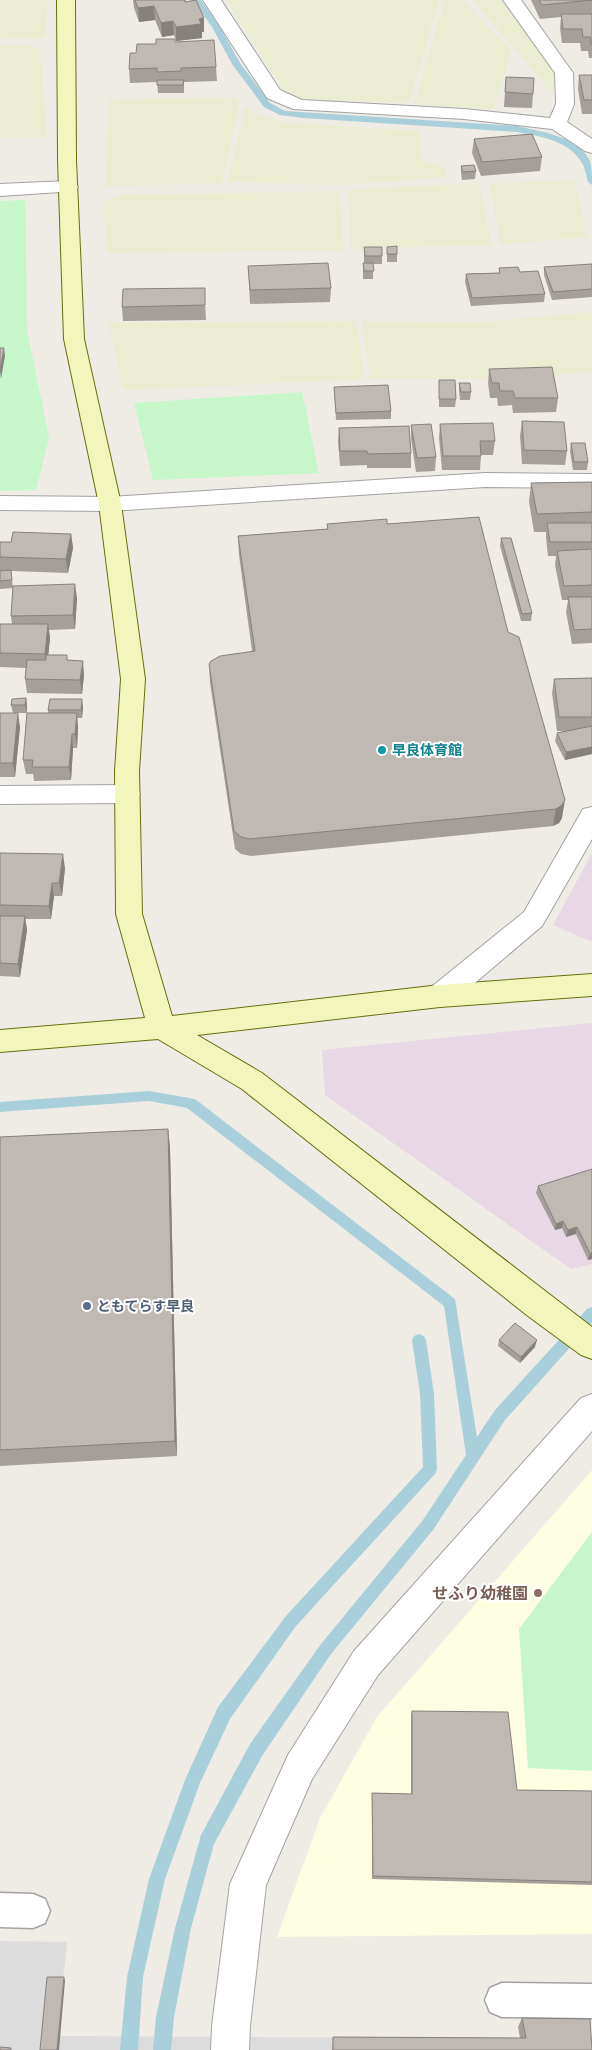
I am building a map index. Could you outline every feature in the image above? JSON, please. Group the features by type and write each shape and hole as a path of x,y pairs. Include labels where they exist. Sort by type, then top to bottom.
{"street":[{"path":"66,0 68,187 74,339 110,504 133,679 127,794 129,914 162,1028 252,1081 539,1306 592,1345"},
{"path":"212,0 273,94 299,105 464,114 557,124 592,147"},
{"path":"512,0 564,73 565,104 557,124"},
{"path":"0,190 68,187"},
{"path":"0,503 110,504 485,480 592,481"},
{"path":"0,796 127,794"},
{"path":"440,996 533,920 592,816"},
{"path":"0,1042 162,1028 440,996 592,985"},
{"path":"230,2050 231,2026 248,1884 300,1767 366,1663 592,1408"}],"lane":[{"path":"0,1910 33,1910"},
{"path":"502,2000 592,2001"}],"shaded area":[{"path":"0,0 48,0 45,38 0,39"},
{"path":"226,0 439,0 409,103 303,99 285,92"},
{"path":"445,0 462,0 511,51 494,109 414,104"},
{"path":"473,0 504,0 556,73 553,94"},
{"path":"26,45 40,50 47,137 0,137 0,46"},
{"path":"235,97 240,102 222,183 106,186 109,100"},
{"path":"245,107 260,116 290,123 419,131 421,160 445,168 445,177 341,185 228,182"},
{"path":"574,180 587,237 500,244 490,184"},
{"path":"479,183 491,245 351,249 348,190"},
{"path":"339,191 344,250 108,253 103,203 122,195"},
{"path":"592,312 592,372 505,378 370,379 362,321 476,323"},
{"path":"357,321 364,379 123,390 109,323"},
{"path":"592,853 592,942 553,925"},
{"path":"592,1023 592,1264 571,1269 325,1095 322,1050"},
{"name":"せふり幼稚園","path":"592,1470 592,1934 277,1937 320,1818 377,1717"},
{"path":"0,1941 67,1942 57,2036 592,2039 592,2050 0,2050"}],"green space":[{"path":"25,200 27,330 49,438 36,490 0,491 0,201"},
{"path":"302,392 319,473 153,480 134,403"},
{"path":"592,1532 592,1771 528,1768 519,1629"}],"building":[{"path":"135,0 185,0 185,2 196,0 204,18 199,19 201,24 176,27 173,21 161,23 154,6 138,8"},
{"path":"539,0 592,0 542,5"},
{"path":"561,14 592,14 592,44 590,37 583,37 582,29 563,29"},
{"path":"156,39 175,39 175,42 214,40 216,67 181,68 181,71 157,72 157,68 129,69 130,53 136,53 137,44 156,44"},
{"path":"579,75 592,75 592,100 584,100"},
{"path":"506,77 534,78 533,94 505,92"},
{"path":"157,80 184,80 183,85 157,85"},
{"path":"532,134 542,157 482,162 474,139"},
{"path":"474,165 476,171 463,172 461,166"},
{"path":"397,246 397,254 387,254 387,247"},
{"path":"364,247 382,247 382,256 365,256"},
{"path":"328,263 331,288 250,290 248,266"},
{"path":"363,263 373,263 374,271 364,271"},
{"path":"592,264 592,289 553,292 544,267"},
{"path":"518,267 520,272 538,271 545,294 472,298 466,274 500,273 499,268"},
{"path":"205,288 205,305 122,307 123,289"},
{"path":"0,348 4,348 0,371"},
{"path":"552,367 558,398 515,398 513,391 500,391 499,383 492,383 489,369"},
{"path":"439,380 455,380 456,399 439,399"},
{"path":"459,383 470,383 471,392 461,392"},
{"path":"388,385 391,411 336,413 334,387"},
{"path":"522,421 564,422 567,451 524,450"},
{"path":"493,423 495,441 480,441 481,456 443,456 440,424"},
{"path":"431,424 436,457 417,458 411,425"},
{"path":"409,426 411,453 368,454 367,451 340,451 339,428"},
{"path":"571,443 585,443 588,462 574,462"},
{"path":"592,482 592,512 537,514 531,483"},
{"name":"早良体育館","path":"479,517 508,632 519,637 565,800 562,805 556,809 250,839 241,837 234,831 209,664 220,656 255,651 238,536 328,529 327,524 387,519 387,524"},
{"path":"547,523 592,523 592,542 550,542"},
{"path":"13,532 71,534 66,559 0,557 0,542 11,542"},
{"path":"501,538 511,538 532,613 522,614"},
{"path":"592,549 592,585 564,586 557,551"},
{"path":"11,570 12,580 0,581 0,571"},
{"path":"75,584 73,615 11,616 13,586"},
{"path":"568,597 592,597 592,629 574,630"},
{"path":"0,624 48,624 45,654 0,653"},
{"path":"46,655 67,655 67,660 83,661 80,680 25,679 27,660 46,660"},
{"path":"592,678 592,717 559,717 554,679"},
{"path":"26,698 25,705 11,705 12,699"},
{"path":"50,699 82,699 81,710 48,710"},
{"path":"0,713 18,713 13,763 0,763"},
{"path":"27,713 77,713 75,734 72,734 69,767 32,767 33,760 23,760"},
{"path":"592,726 592,747 566,752 557,733"},
{"path":"0,853 63,854 59,883 52,883 49,906 0,905"},
{"path":"0,916 25,916 18,964 0,963"},
{"name":"ともてらす早良","path":"168,1129 175,1441 0,1450 0,1137"},
{"path":"592,1169 592,1253 590,1253 577,1227 568,1230 563,1221 556,1224 538,1186"},
{"path":"515,1323 537,1340 521,1357 499,1340"},
{"path":"412,1711 508,1712 517,1790 592,1791 592,1882 373,1876 372,1793 412,1794"},
{"path":"47,1977 64,1977 57,2050 40,2050"},
{"path":"522,2018 590,2019 592,2050 333,2050 333,2037 526,2038"},
{"path":"0,2047 11,2048 11,2050 0,2050"}],"waterway":[{"path":"197,0 216,27 236,64 267,105 283,113 303,116 517,129 552,137 577,150 586,161 592,182"},
{"path":"0,1107 149,1096 190,1103 450,1303 473,1456"},
{"path":"162,2050 165,2017 183,1928 207,1841 256,1750 326,1649 428,1525 500,1415 592,1313"},
{"path":"129,2050 135,1977 157,1879 193,1780 224,1713 291,1621 430,1469 427,1394 419,1340"}],"place":[{"name":"早良体育館","path":"382,750"},
{"name":"ともてらす早良","path":"87,1306"},
{"name":"せふり幼稚園","path":"538,1593"}]}
